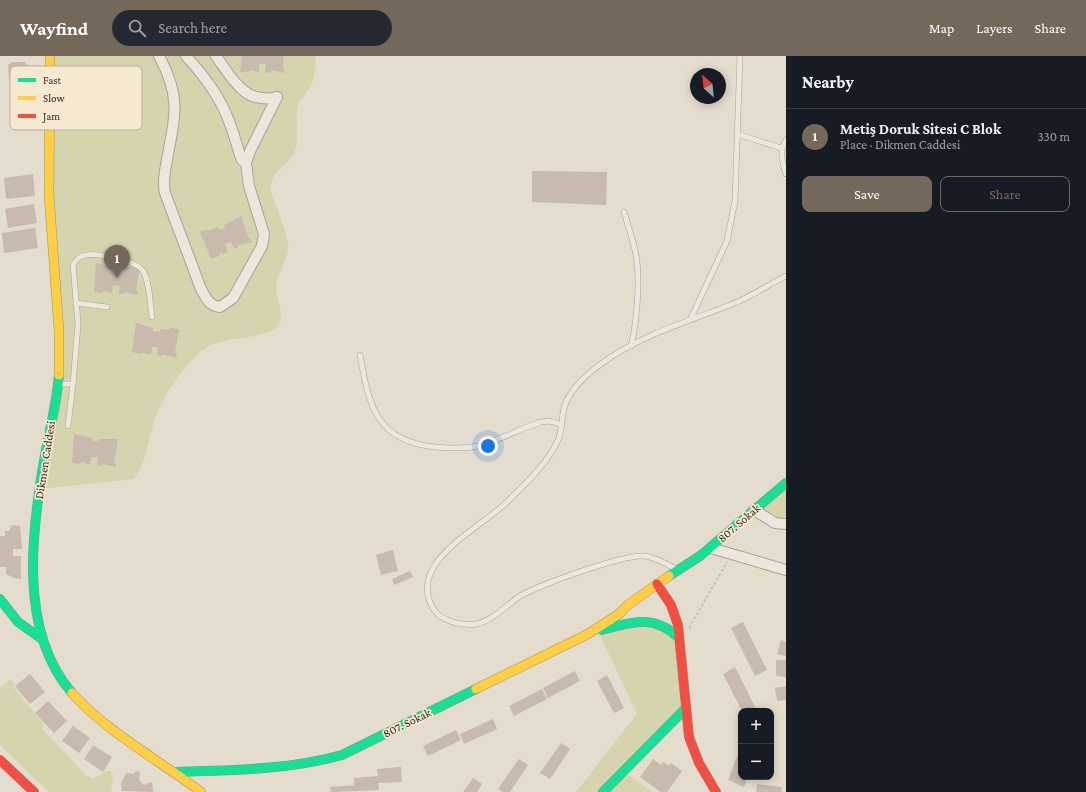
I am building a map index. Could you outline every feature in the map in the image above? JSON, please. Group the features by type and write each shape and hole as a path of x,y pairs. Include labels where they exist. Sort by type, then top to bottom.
{"main road":[{"name":"Dikmen Caddesi","path":"50,56 50,66"},
{"name":"Dikmen Caddesi","path":"49,130 51,231 59,329 58,384 39,489 36,520 36,611 42,639 52,663 73,694 90,710 177,772 201,792"},
{"name":"807. Sokak","path":"655,590 677,570 710,548 786,483"},
{"name":"807. Sokak","path":"177,772 296,767 318,763 336,757 588,634 619,614 629,604 682,576 691,562"},
{"path":"655,590 675,615 679,638 688,737 693,751 716,792"},
{"path":"0,599 19,624 27,631 42,639"},
{"path":"588,634 629,624 652,622 666,626 679,638"},
{"path":"603,792 685,709"},
{"path":"0,760 34,792"},
{"path":"0,771 20,792"}],"street":[{"path":"159,56 169,75 175,97 172,133 164,179 165,193 202,290 208,301 214,306 220,307 233,298 262,246 264,234 248,186 246,164 250,151 277,97 258,98 245,93 216,56"},
{"path":"186,56 206,80 220,101 231,125 242,160 246,164"},
{"path":"754,510 775,523 786,524"},
{"path":"710,548 786,570"}],"lane":[{"path":"691,318 727,241 732,222 735,201 740,56"},
{"path":"737,134 782,148"},
{"path":"786,140 782,148 782,161 786,174"},
{"path":"624,212 636,252 636,328 631,346"},
{"path":"68,426 74,384 78,324 74,264 79,257 87,255 129,261 138,265 145,275 152,317"},
{"path":"677,570 662,561 644,556 629,557 553,581 523,595 479,623 464,625 451,622 436,612 429,600 427,587 430,573 438,560 454,543 503,506 548,457 559,439 565,405 572,392 600,364 631,346 691,318 732,305 786,276"},
{"path":"76,303 107,308"},
{"path":"360,355 365,382 378,418 392,434 408,442 423,446 449,448 476,446 541,422 550,421 562,425"},
{"path":"58,384 74,384"}],"path":[{"path":"687,632 732,554"}],"shaded area":[{"path":"50,56 315,56 314,75 311,84 298,105 297,141 294,153 276,173 271,184 271,191 288,245 287,256 278,277 276,288 281,310 281,320 279,324 274,329 266,333 220,342 209,346 192,360 177,378 165,397 155,418 141,468 134,479 39,489 56,398 51,130 142,130 142,66 50,66"},
{"path":"786,483 786,524 754,510"},
{"path":"619,626 672,630 685,709 623,771 652,792 576,792 637,714 598,631"},
{"path":"9,680 13,682 14,688 43,723 43,730 86,775 93,779 106,771 110,771 113,774 111,792 49,792 0,745 0,688"}],"building":[{"path":"242,56 283,56 283,69 285,69 284,73 271,70 271,73 265,72 266,64 259,64 259,72 249,70 249,72 240,72"},
{"path":"11,62 25,62 26,65 28,64 30,66 10,66 9,80 8,64"},
{"path":"532,171 607,172 606,205 532,202"},
{"path":"33,174 35,196 6,199 4,178"},
{"path":"34,204 37,223 8,228 5,209"},
{"path":"241,216 249,239 250,238 252,242 238,245 239,247 234,249 231,242 225,244 228,252 223,254 222,252 219,256 211,259 200,232 218,227 219,230 225,228 224,225"},
{"path":"35,228 38,248 4,253 2,233"},
{"path":"96,263 114,267 114,270 121,270 121,267 140,267 136,291 138,291 138,295 124,292 124,294 119,294 120,286 113,285 112,293 103,291 103,293 94,292"},
{"path":"136,323 153,328 153,331 160,332 160,329 179,329 175,353 177,354 176,358 163,354 162,356 157,355 158,347 152,347 151,355 141,352 141,354 132,352"},
{"path":"74,434 92,438 92,441 99,442 99,439 118,439 114,463 116,463 116,467 102,464 102,466 97,465 98,457 91,457 90,465 81,462 81,464 72,463"},
{"path":"12,525 20,526 22,549 13,549 13,556 21,556 21,579 14,578 6,574 6,567 0,567 0,536 5,536 5,531 9,531"},
{"path":"393,550 398,571 381,575 376,555"},
{"path":"410,571 413,577 394,585 392,579"},
{"path":"743,622 767,670 755,676 731,628"},
{"path":"781,640 786,642 786,656 777,654"},
{"path":"776,660 786,660 786,677 776,676"},
{"path":"735,667 756,708 740,708 723,674"},
{"path":"575,671 580,681 548,698 543,688"},
{"path":"30,674 45,692 30,704 15,686"},
{"path":"607,675 624,708 614,713 597,681"},
{"path":"786,686 786,700 777,701 775,688"},
{"path":"542,689 547,699 514,716 509,706"},
{"path":"48,701 67,721 54,733 35,713"},
{"path":"493,719 497,729 464,744 460,734"},
{"path":"73,726 90,738 79,753 62,741"},
{"path":"456,730 461,740 428,756 423,746"},
{"path":"561,743 570,749 550,779 540,773"},
{"path":"93,745 112,757 103,772 84,759"},
{"path":"737,756 738,780 747,780 744,787 728,780"},
{"path":"519,759 528,765 510,792 503,792 498,789"},
{"path":"653,759 661,765 663,762 669,766 671,763 682,771 667,792 661,792 640,777"},
{"path":"401,767 402,782 378,783 379,790 331,792 330,787 354,785 354,778 378,776 377,769"},
{"path":"136,771 140,772 139,780 144,785 152,782 153,792 122,791 121,783 126,773 134,774"},
{"path":"473,778 482,784 477,792 463,792"},
{"path":"757,784 782,787 781,792 756,792"}],"traffic: fast":[{"path":"59,375 36,511 33,576 36,608 43,639 55,668 72,693"},
{"path":"669,576 700,556 786,483"},
{"path":"0,599 18,622 42,639"},
{"path":"602,630 623,624 642,622 652,623 670,630 679,638"},
{"path":"177,772 240,770 301,764 342,755 476,689"},
{"path":"603,792 685,709"}],"traffic: slow":[{"path":"50,56 50,66"},
{"path":"49,130 49,195 59,331 59,375"},
{"path":"476,689 588,634 619,614 629,604 669,576"},
{"path":"72,693 101,721 134,746 201,792"}],"traffic: jam":[{"path":"657,584 671,605 678,625 689,737 699,763 716,792"},
{"path":"0,760 34,792"}],"place":[{"name":"Metiş Doruk Sitesi C Blok","path":"117,278"}]}
